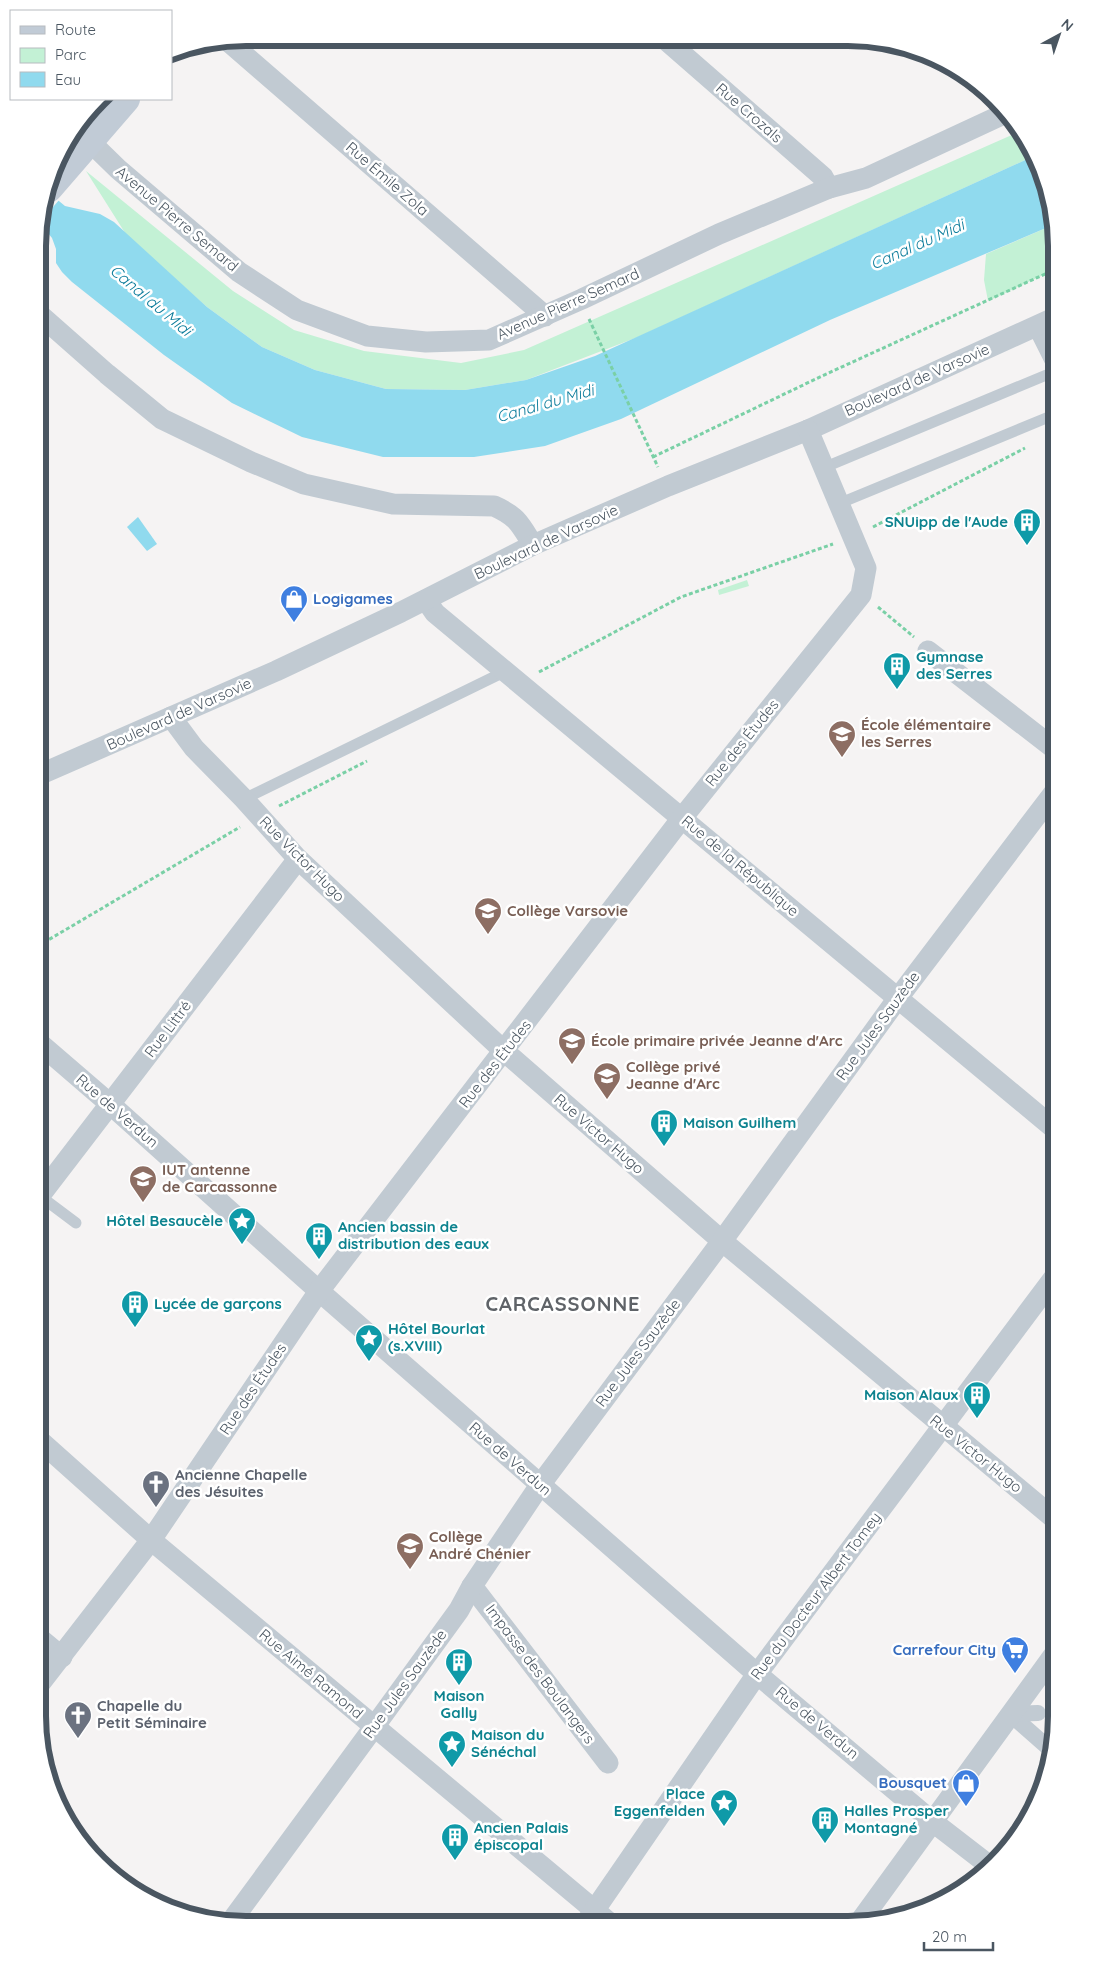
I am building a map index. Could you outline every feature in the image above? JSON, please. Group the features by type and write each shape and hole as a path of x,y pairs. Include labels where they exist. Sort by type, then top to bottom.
{"main road":[{"path":"60,172 82,141 125,100"}],"street":[{"name":"Rue Crozals","path":"673,46 823,177 829,188"},
{"name":"Rue Émile Zola","path":"235,47 545,316"},
{"name":"Avenue Pierre Semard","path":"82,141 118,169 238,272 297,310 366,336 426,342 489,340 545,316 719,234 829,188 866,178 999,116"},
{"path":"46,320 162,419 251,462 304,484 393,504 494,506 509,512 518,521 533,545"},
{"path":"1047,321 1044,341 1048,348"},
{"name":"Boulevard de Varsovie","path":"46,772 276,671 426,600 533,545 668,486 808,430 1047,321"},
{"name":"Rue des Études","path":"46,1676 151,1540 319,1291 682,818 861,595 866,568 808,430"},
{"name":"Rue de la République","path":"426,600 435,613 1048,1123"},
{"path":"928,651 1048,744"},
{"name":"Rue Victor Hugo","path":"171,718 194,748 244,799 298,859 504,1051 722,1241 1048,1513"},
{"name":"Rue Jules Sauzède","path":"236,1915 459,1610 472,1586 540,1485 722,1241 898,998 1048,801"},
{"name":"Rue Littré","path":"46,1188 298,859"},
{"name":"Rue de Verdun","path":"46,1049 319,1291 757,1674 933,1822 984,1862"},
{"name":"Rue du Docteur Albert Tomey","path":"591,1916 757,1674 1048,1286"},
{"name":"Rue Aimé Ramond","path":"46,1446 151,1540 374,1727 589,1916"},
{"name":"Impasse des Boulangers","path":"472,1586 608,1762"},
{"path":"46,1644 62,1657"},
{"path":"865,1915 1048,1663"},
{"path":"1010,1714 1038,1713"},
{"path":"1010,1714 1045,1745"}],"lane":[{"path":"823,468 1048,374"},
{"path":"838,504 1048,417"},
{"path":"244,799 506,671"},
{"path":"46,1202 76,1223"}],"path":[{"path":"589,319 653,456 822,376 1048,274"},
{"path":"861,595 901,625 928,651"}],"green space":[{"path":"1013,134 1027,159 638,337 526,380 465,390 386,389 315,370 262,347 207,307 127,236 86,171 233,291 294,330 364,351 461,363 524,350"},
{"path":"1047,228 1048,273 988,301 984,280 986,254"},
{"path":"747,580 749,586 719,595 718,590"}],"water":[{"name":"Canal du Midi","path":"1027,159 1033,170 1044,207 1047,228 830,320 621,419 545,446 474,457 383,457 302,437 232,403 164,355 62,272 56,263 56,249 52,238 47,232 53,196 65,206 100,214 114,222 207,307 262,347 315,370 386,389 465,390 526,380 595,356"},
{"path":"138,517 157,544 147,551 127,527"}],"pier":[{"path":"53,194 60,199 49,211"}],"place":[{"name":"SNUipp de l'Aude","path":"1027,546"},
{"name":"Logigames","path":"294,623"},
{"name":"Gymnase des Serres","path":"897,690"},
{"name":"École élémentaire les Serres","path":"842,758"},
{"name":"Collège Varsovie","path":"488,935"},
{"name":"École primaire privée Jeanne d'Arc","path":"572,1065"},
{"name":"Collège privé Jeanne d'Arc","path":"607,1100"},
{"name":"Maison Guilhem","path":"664,1147"},
{"name":"IUT antenne de Carcassonne","path":"143,1203"},
{"name":"Hôtel Besaucèle","path":"242,1245"},
{"name":"Ancien bassin de distribution des eaux","path":"319,1260"},
{"name":"Lycée de garçons","path":"135,1328"},
{"name":"Hôtel Bourlat (s.XVIII)","path":"369,1362"},
{"name":"Maison Alaux","path":"977,1419"},
{"name":"Ancienne Chapelle des Jésuites","path":"156,1508"},
{"name":"Collège André Chénier","path":"410,1570"},
{"name":"Carrefour City","path":"1015,1674"},
{"name":"Maison Gally","path":"459,1686"},
{"name":"Chapelle du Petit Séminaire","path":"78,1739"},
{"name":"Maison du Sénéchal","path":"452,1768"},
{"name":"Bousquet","path":"966,1807"},
{"name":"Place Eggenfelden","path":"724,1827"},
{"name":"Halles Prosper Montagné","path":"825,1844"},
{"name":"Ancien Palais épiscopal","path":"455,1861"}],"district":[{"name":"CARCASSONNE","path":"563,1304"}]}
